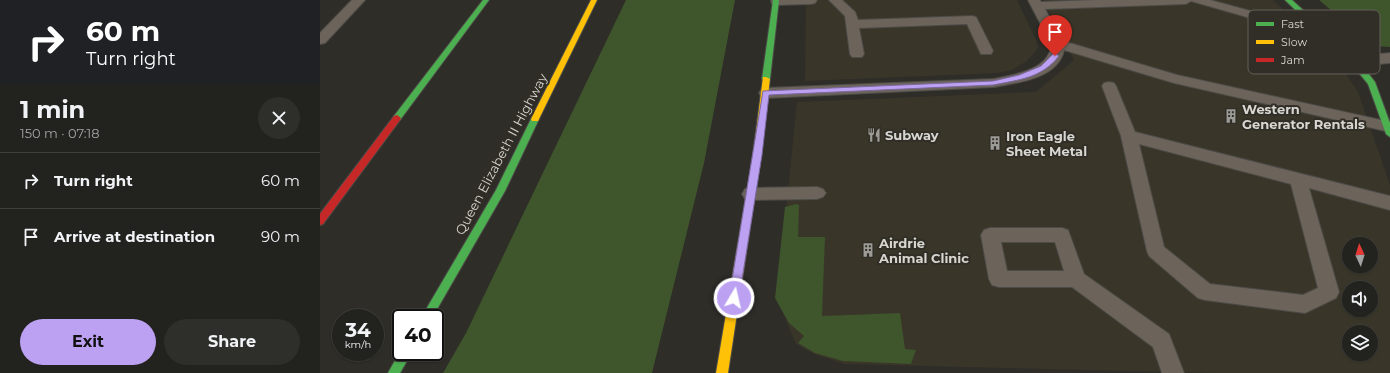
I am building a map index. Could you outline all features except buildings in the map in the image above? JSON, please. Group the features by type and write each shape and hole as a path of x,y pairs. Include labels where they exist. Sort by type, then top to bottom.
{"main road":[{"path":"320,221 486,0"},
{"name":"Queen Elizabeth II Highway","path":"431,309 500,191 594,0"},
{"path":"1288,0 1299,10"},
{"path":"722,373 766,93 776,1"},
{"path":"1364,74 1372,84 1386,115"},
{"path":"394,373 401,361"}],"street":[{"path":"1380,59 1390,58"}],"lane":[{"path":"320,40 359,0"},
{"path":"776,1 811,0"},
{"path":"835,0 851,16 857,54"},
{"path":"766,93 993,83 1021,77 1044,68 1055,56 1058,44 1036,3 1186,0"},
{"path":"1196,0 1213,3 1248,13"},
{"path":"853,24 972,20 986,51"},
{"path":"1058,44 1174,79 1386,115"},
{"path":"1109,86 1129,136 1156,251 1205,292 1305,304 1329,292 1298,180"},
{"path":"1129,136 1390,203"},
{"path":"751,194 817,193"},
{"path":"1076,279 1062,235 990,235 999,279 1076,279 1162,341 1173,373"}],"shaded area":[{"path":"806,0 1017,0 1036,40 1038,48 1027,61 1012,70 997,73 805,81"},
{"path":"1043,0 1273,0 1284,10 1248,10 1248,74 1346,74 1358,92 1390,185 1390,373 1217,373 845,364 814,354 796,344 777,299 797,102 1036,92 1074,60"}],"green space":[{"path":"626,0 735,0 704,163 652,373 443,373 466,333"},
{"path":"1319,0 1390,0 1390,47 1380,46 1380,10 1331,10"},
{"path":"796,204 799,205 798,237 825,237 822,316 900,313 905,349 916,350 911,364 843,361 815,353 798,343 804,336 789,323 775,298 785,207"}],"traffic: fast":[{"path":"397,118 486,0"},
{"path":"766,79 776,0"},
{"path":"1288,0 1299,10"},
{"path":"1364,74 1372,84 1390,134"},
{"path":"431,309 500,191 535,119"},
{"path":"394,373 401,361"}],"traffic: slow":[{"path":"535,119 594,0"},
{"path":"722,373 757,155 766,79"}],"traffic: jam":[{"path":"320,221 397,118"}],"place":[{"name":"Western Generator Rentals","path":"1231,116"},
{"name":"Subway","path":"874,135"},
{"name":"Iron Eagle Sheet Metal","path":"995,143"},
{"name":"Airdrie Animal Clinic","path":"868,250"}],"route":[{"path":"734,298 766,93 993,83 1021,77 1044,68 1055,56"}]}
